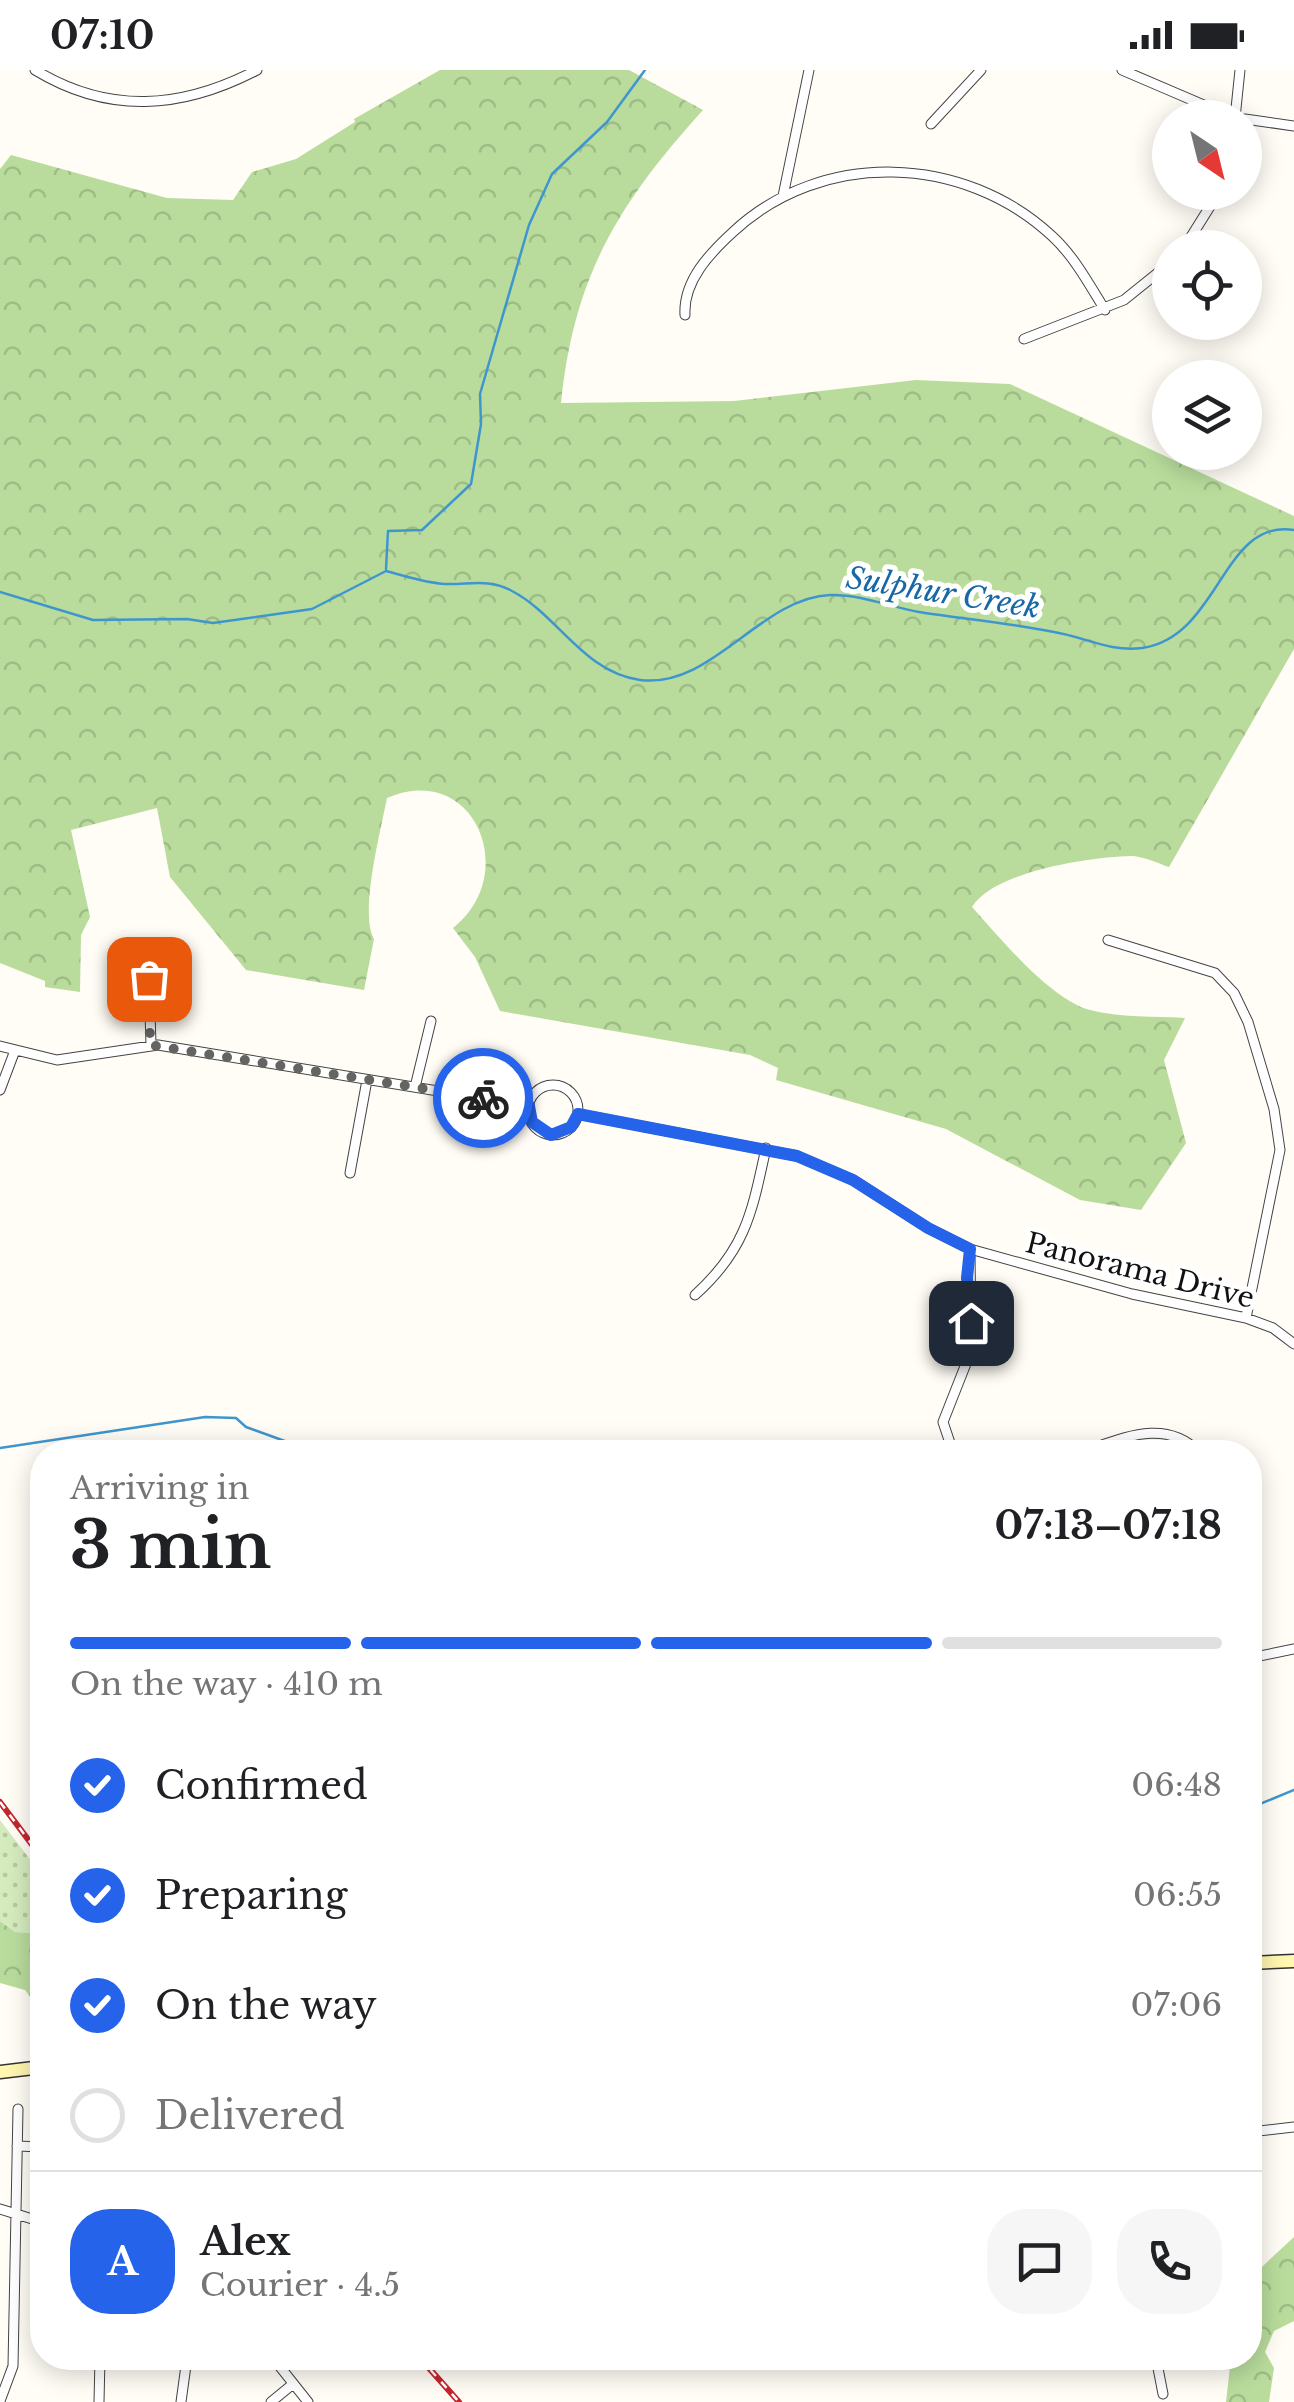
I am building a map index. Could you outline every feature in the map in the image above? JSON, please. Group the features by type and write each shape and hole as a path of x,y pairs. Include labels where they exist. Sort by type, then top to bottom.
{"main road":[{"path":"1262,1962 1294,1961"},
{"path":"0,2072 30,2069"}],"street":[{"path":"35,70 78,92 136,104 190,98 257,70"},
{"path":"783,196 808,70"},
{"path":"931,124 981,70"},
{"path":"1122,70 1193,100"},
{"path":"1237,100 1240,70"},
{"path":"1262,121 1294,126"},
{"path":"685,314 690,286 710,255 744,222 783,196 850,174 890,171 970,186 1021,211 1054,238 1105,310"},
{"path":"1024,340 1105,310 1152,279"},
{"path":"1108,940 1215,973 1234,993 1248,1022 1274,1109 1280,1150 1246,1318"},
{"path":"149,979 150,1045"},
{"path":"415,1087 431,1020"},
{"name":"Panorama Drive","path":"0,1046 14,1053 57,1060 150,1045 529,1106"},
{"path":"0,1090 14,1053"},
{"path":"350,1173 367,1080"},
{"name":"Panorama Drive","path":"558,1085 572,1093 578,1114 571,1127 551,1135 532,1122 529,1106 542,1088 558,1085"},
{"name":"Panorama Drive","path":"578,1114 766,1148 828,1168 970,1249 1114,1290 1246,1318 1278,1331 1294,1344"},
{"path":"695,1294 726,1266 740,1244 766,1148"},
{"path":"949,1440 944,1422 971,1351 970,1249"},
{"path":"1119,1440 1158,1431 1183,1440"},
{"path":"1262,1656 1294,1649"},
{"path":"0,2401 13,2366 18,2109"},
{"path":"1262,2131 1294,2127"},
{"path":"17,2146 30,2147"},
{"path":"0,2209 30,2217"},
{"path":"99,2402 100,2370"},
{"path":"182,2402 186,2370"},
{"path":"283,2370 308,2402"},
{"path":"1158,2370 1163,2394"},
{"path":"271,2402 294,2384"}],"green space":[{"path":"440,70 629,70 703,110 647,177 605,243 577,316 561,403 734,401 916,380 1010,384 1152,450 1152,470 1195,470 1294,516 1294,649 1169,867 1131,856 1069,863 1001,884 972,907 1026,966 1075,1004 1113,1014 1185,1018 1164,1060 1186,1143 1141,1210 1080,1200 946,1129 776,1080 778,1068 750,1055 500,1011 475,957 453,928 473,906 484,880 485,854 478,829 464,808 444,795 418,791 387,798 370,892 374,939 364,990 246,970 170,877 157,808 71,830 90,917 81,935 80,992 45,987 45,981 0,963 0,169 11,155 167,198 233,200 252,172 296,159 355,122 354,119"},
{"path":"0,1820 30,1859 30,1933 15,1932 0,1921"},
{"path":"0,1921 15,1932 30,1933 30,1997 25,1990 0,1983"},
{"path":"1294,2237 1294,2321 1274,2331 1265,2352 1274,2368 1269,2402 1226,2402 1230,2370 1262,2370 1262,2267"}],"waterway":[{"path":"386,569 388,531 422,530 471,484 481,424 480,394 529,225 552,174 607,122 645,70"},
{"name":"Sulphur Creek","path":"0,592 93,620 187,619 213,623 312,609 386,571 438,583 487,583 504,587 528,601 602,666 640,680 666,679 713,658 781,611 805,600 830,595 1065,634 1119,648 1142,648 1168,639 1189,623 1251,542 1270,531 1294,530"},
{"path":"53,1440 205,1417 236,1418 246,1427 282,1440"},
{"path":"0,1448 30,1443"},
{"path":"1262,1803 1294,1790"}],"railway":[{"path":"0,1802 30,1842"},
{"path":"431,2370 459,2402"}],"way so far":[{"path":"149,979 150,1045 483,1098"}],"route":[{"path":"483,1098 529,1106 532,1122 551,1135 571,1127 578,1114 766,1148 828,1168 970,1249 967,1278 971,1323"}]}
